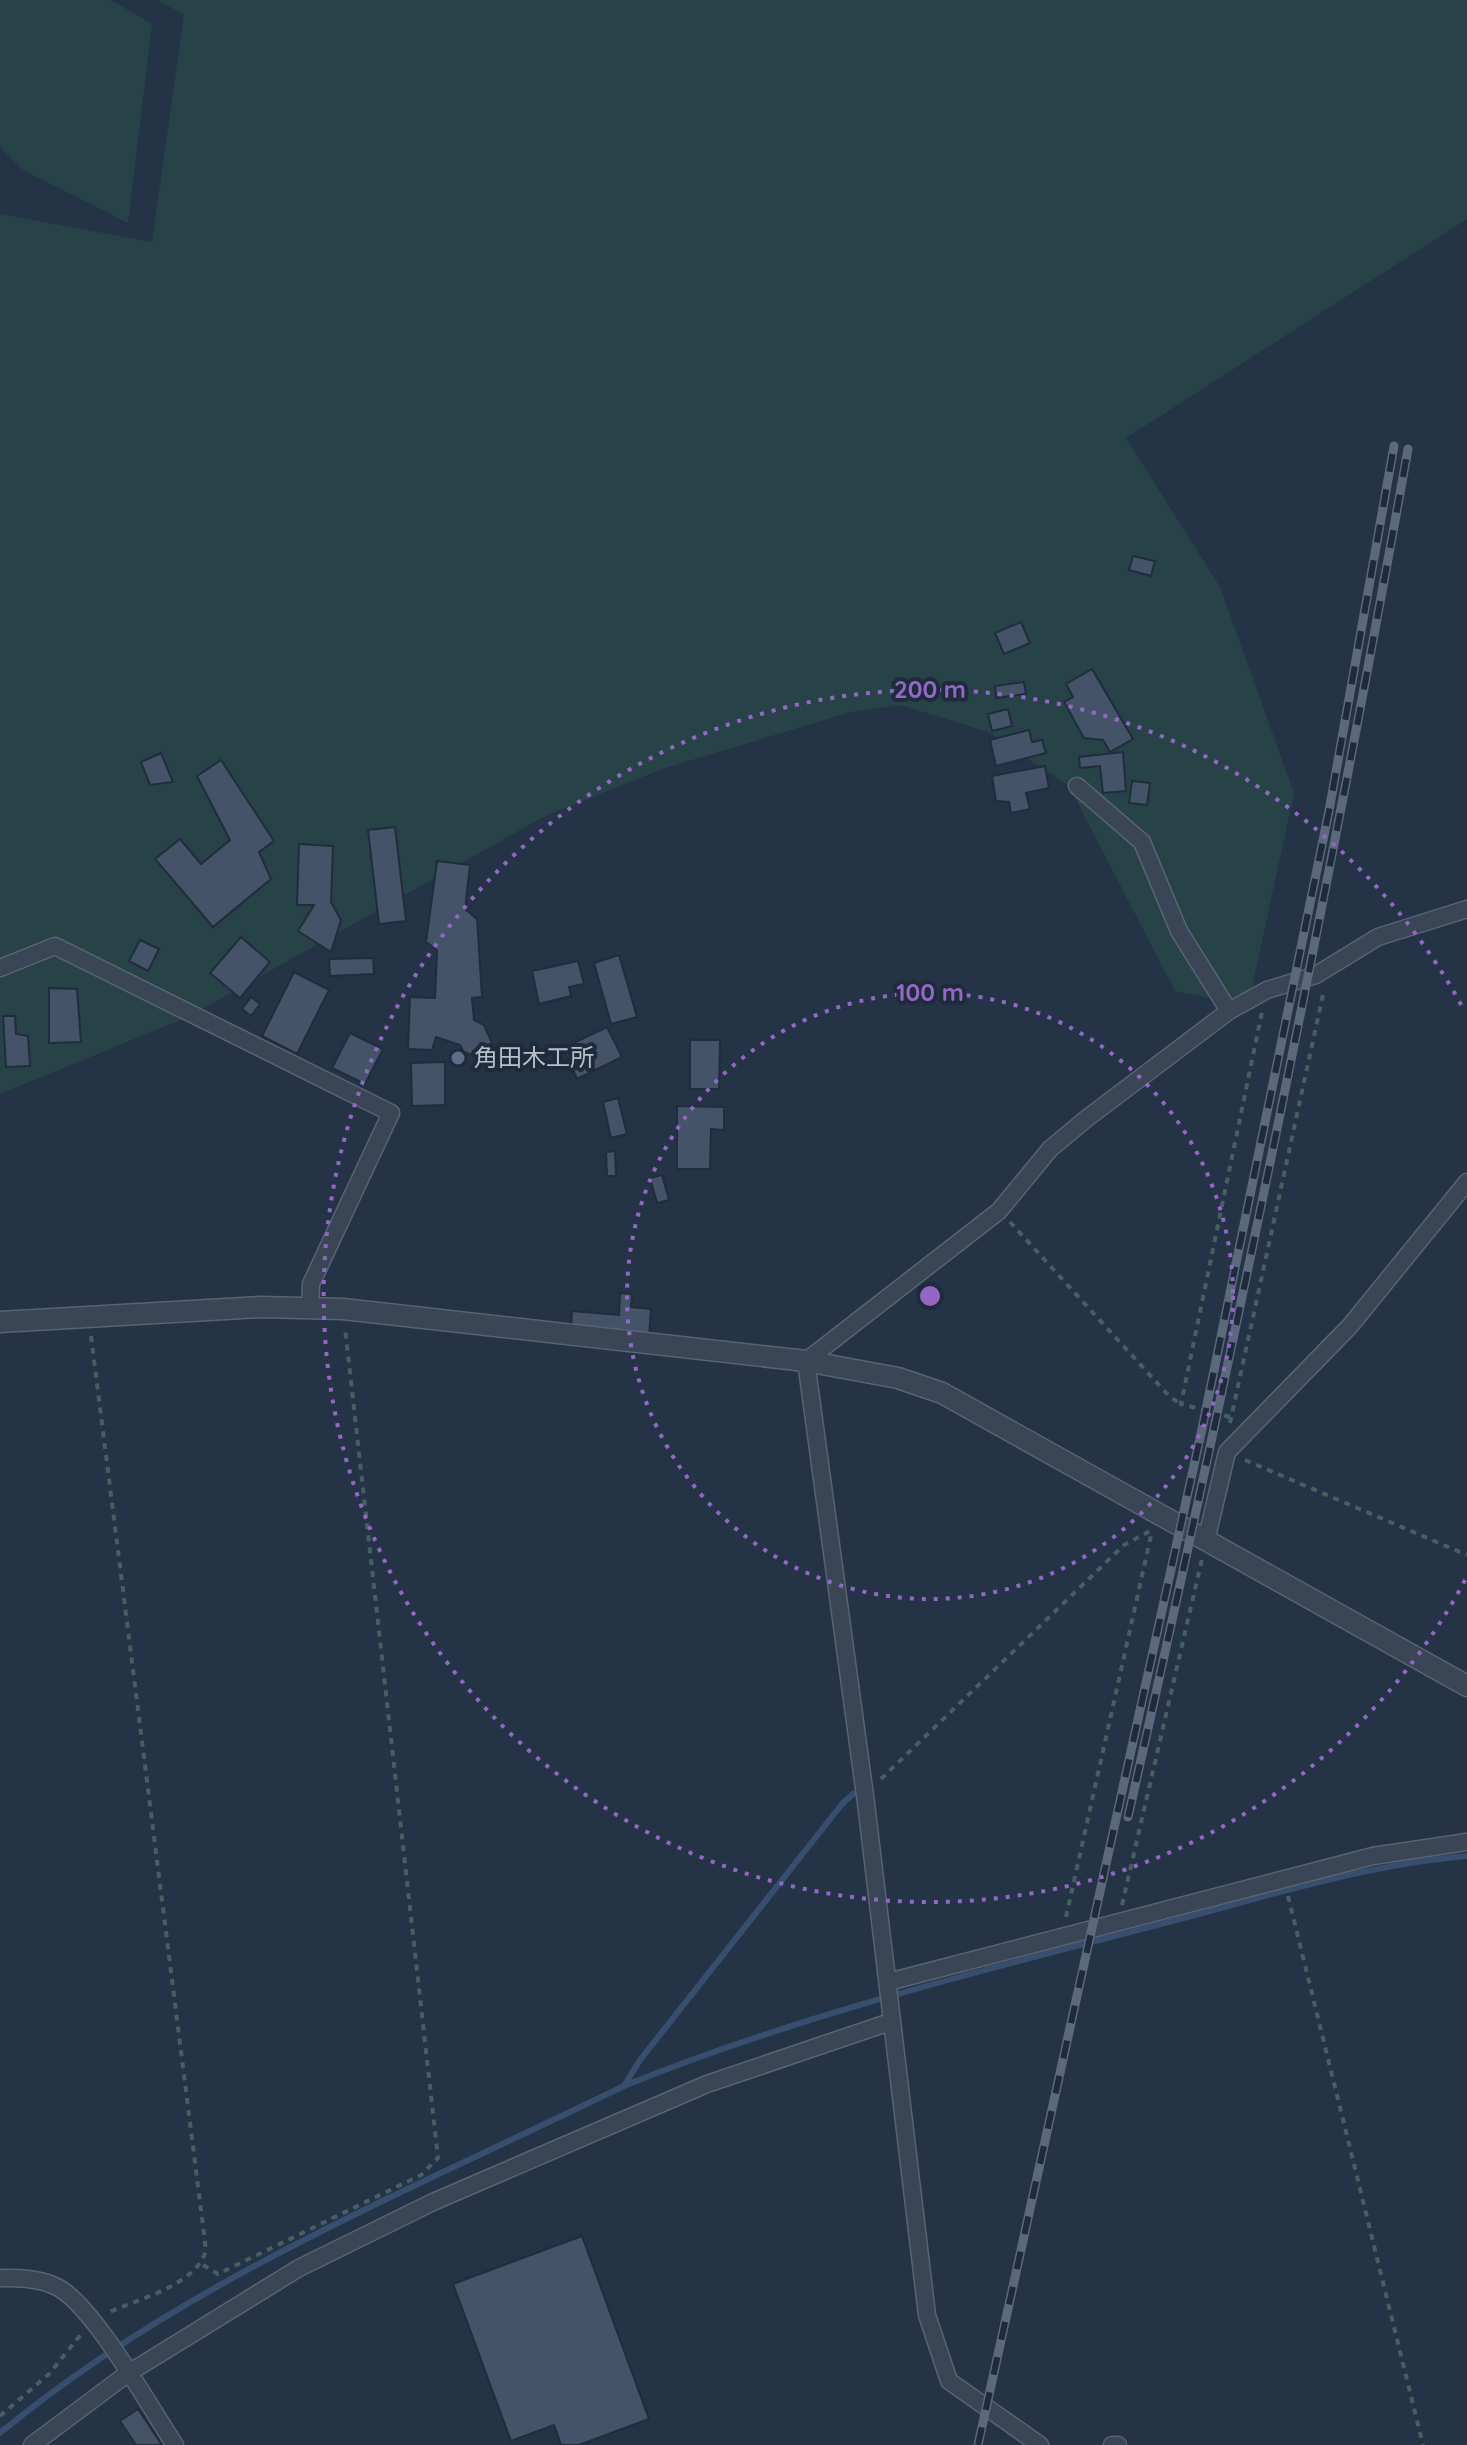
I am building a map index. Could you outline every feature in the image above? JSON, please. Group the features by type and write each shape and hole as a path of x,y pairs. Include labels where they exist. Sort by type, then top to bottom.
{"street":[{"path":"1077,786 1142,842 1179,931 1229,1011"},
{"path":"806,1361 999,1211 1050,1149 1229,1011 1267,990 1316,975 1378,937 1467,909"},
{"path":"0,968 55,946 391,1113 311,1284 310,1309"},
{"path":"1206,1541 1227,1452 1350,1326 1467,1182"},
{"path":"0,1322 260,1307 343,1309 806,1361 898,1378 942,1393 1154,1521 1206,1541 1467,1686"},
{"path":"806,1361 866,1803 927,2315 949,2381 1040,2445"},
{"path":"32,2445 124,2370 299,2268 433,2202 707,2084 889,2001 1062,1937 1118,1921 1373,1856 1467,1842"},
{"path":"0,2278 29,2278 71,2295 92,2320 175,2445"},
{"path":"1112,2445 1118,2445"}],"path":[{"path":"1329,967 1230,1417 1227,1452 1467,1555"},
{"path":"1181,1404 1267,990"},
{"path":"999,1211 1170,1397 1181,1404 1230,1417"},
{"path":"202,2265 218,2274 421,2175 438,2158 343,1309"},
{"path":"0,2416 49,2374 92,2320 189,2276 202,2265 206,2250 89,1317"},
{"path":"866,1803 886,1773 1113,1555 1154,1521"},
{"path":"1062,1937 1154,1521"},
{"path":"1118,1921 1206,1541"},
{"path":"1290,1902 1423,2445"}],"green space":[{"path":"0,0 111,0 152,24 128,223 23,170 0,147"},
{"path":"158,0 1467,0 1467,219 1126,438 1220,587 1294,793 1248,1006 1175,991 1069,786 988,732 901,705 851,712 662,769 545,816 190,1016 0,1094 0,214 152,242 184,15"}],"building":[{"path":"1133,556 1155,561 1151,576 1129,570"},
{"path":"1021,622 1030,643 1004,654 995,633"},
{"path":"1092,669 1133,739 1110,752 1103,740 1084,738 1064,702 1073,697 1066,684"},
{"path":"1024,682 1026,694 996,698 995,686"},
{"path":"1008,709 1012,726 992,731 988,714"},
{"path":"1029,730 1032,742 1042,740 1046,753 996,766 990,740"},
{"path":"1123,752 1126,791 1103,793 1100,766 1080,768 1079,757"},
{"path":"161,753 173,782 150,785 141,762"},
{"path":"221,760 274,841 259,852 271,879 213,927 155,859 180,839 201,864 230,840 197,776"},
{"path":"1045,766 1049,788 1026,793 1030,809 1011,813 1009,802 996,801 992,776"},
{"path":"1132,781 1150,783 1147,805 1129,803"},
{"path":"395,827 406,921 379,924 368,830"},
{"path":"299,844 333,846 331,902 341,920 331,952 298,931 314,905 297,905"},
{"path":"437,861 470,865 465,909 477,919 482,997 472,998 474,1020 484,1025 492,1043 476,1057 464,1052 460,1045 436,1037 432,1050 408,1049 410,997 435,998 437,950 426,942"},
{"path":"241,937 270,962 240,998 210,973"},
{"path":"140,940 159,949 148,971 129,961"},
{"path":"619,955 637,1017 611,1024 594,963"},
{"path":"373,958 374,974 330,976 329,959"},
{"path":"578,961 584,984 569,987 571,996 539,1004 532,971"},
{"path":"294,972 329,990 297,1054 262,1036"},
{"path":"49,988 77,989 81,1042 49,1043"},
{"path":"251,997 260,1004 251,1016 242,1009"},
{"path":"3,1016 15,1016 16,1034 28,1036 30,1066 6,1067"},
{"path":"607,1027 622,1057 577,1079 563,1048"},
{"path":"350,1033 383,1049 365,1084 332,1068"},
{"path":"690,1040 720,1040 719,1089 690,1089"},
{"path":"445,1062 445,1105 412,1106 411,1063"},
{"path":"618,1098 627,1134 611,1138 603,1102"},
{"path":"677,1106 724,1107 724,1130 711,1129 710,1169 677,1169"},
{"path":"615,1151 616,1176 607,1176 606,1152"},
{"path":"662,1175 669,1200 657,1203 650,1178"},
{"path":"620,1293 632,1294 631,1307 651,1309 649,1336 571,1331 572,1311 619,1315"},
{"path":"582,2236 649,2419 579,2445 561,2445 554,2425 511,2441 453,2284"},
{"path":"138,2409 162,2445 136,2445 120,2421"}],"waterway":[{"path":"624,2086 640,2060 853,1794"},
{"path":"0,2433 71,2379 145,2329 222,2284 381,2201 624,2086 753,2038 953,1979 1348,1875 1467,1856"}],"railway":[{"path":"978,2445 1202,1429 1329,811 1394,446"},
{"path":"1128,1817 1276,1135 1408,449"}],"place":[{"name":"角田木工所","path":"458,1058"}]}
